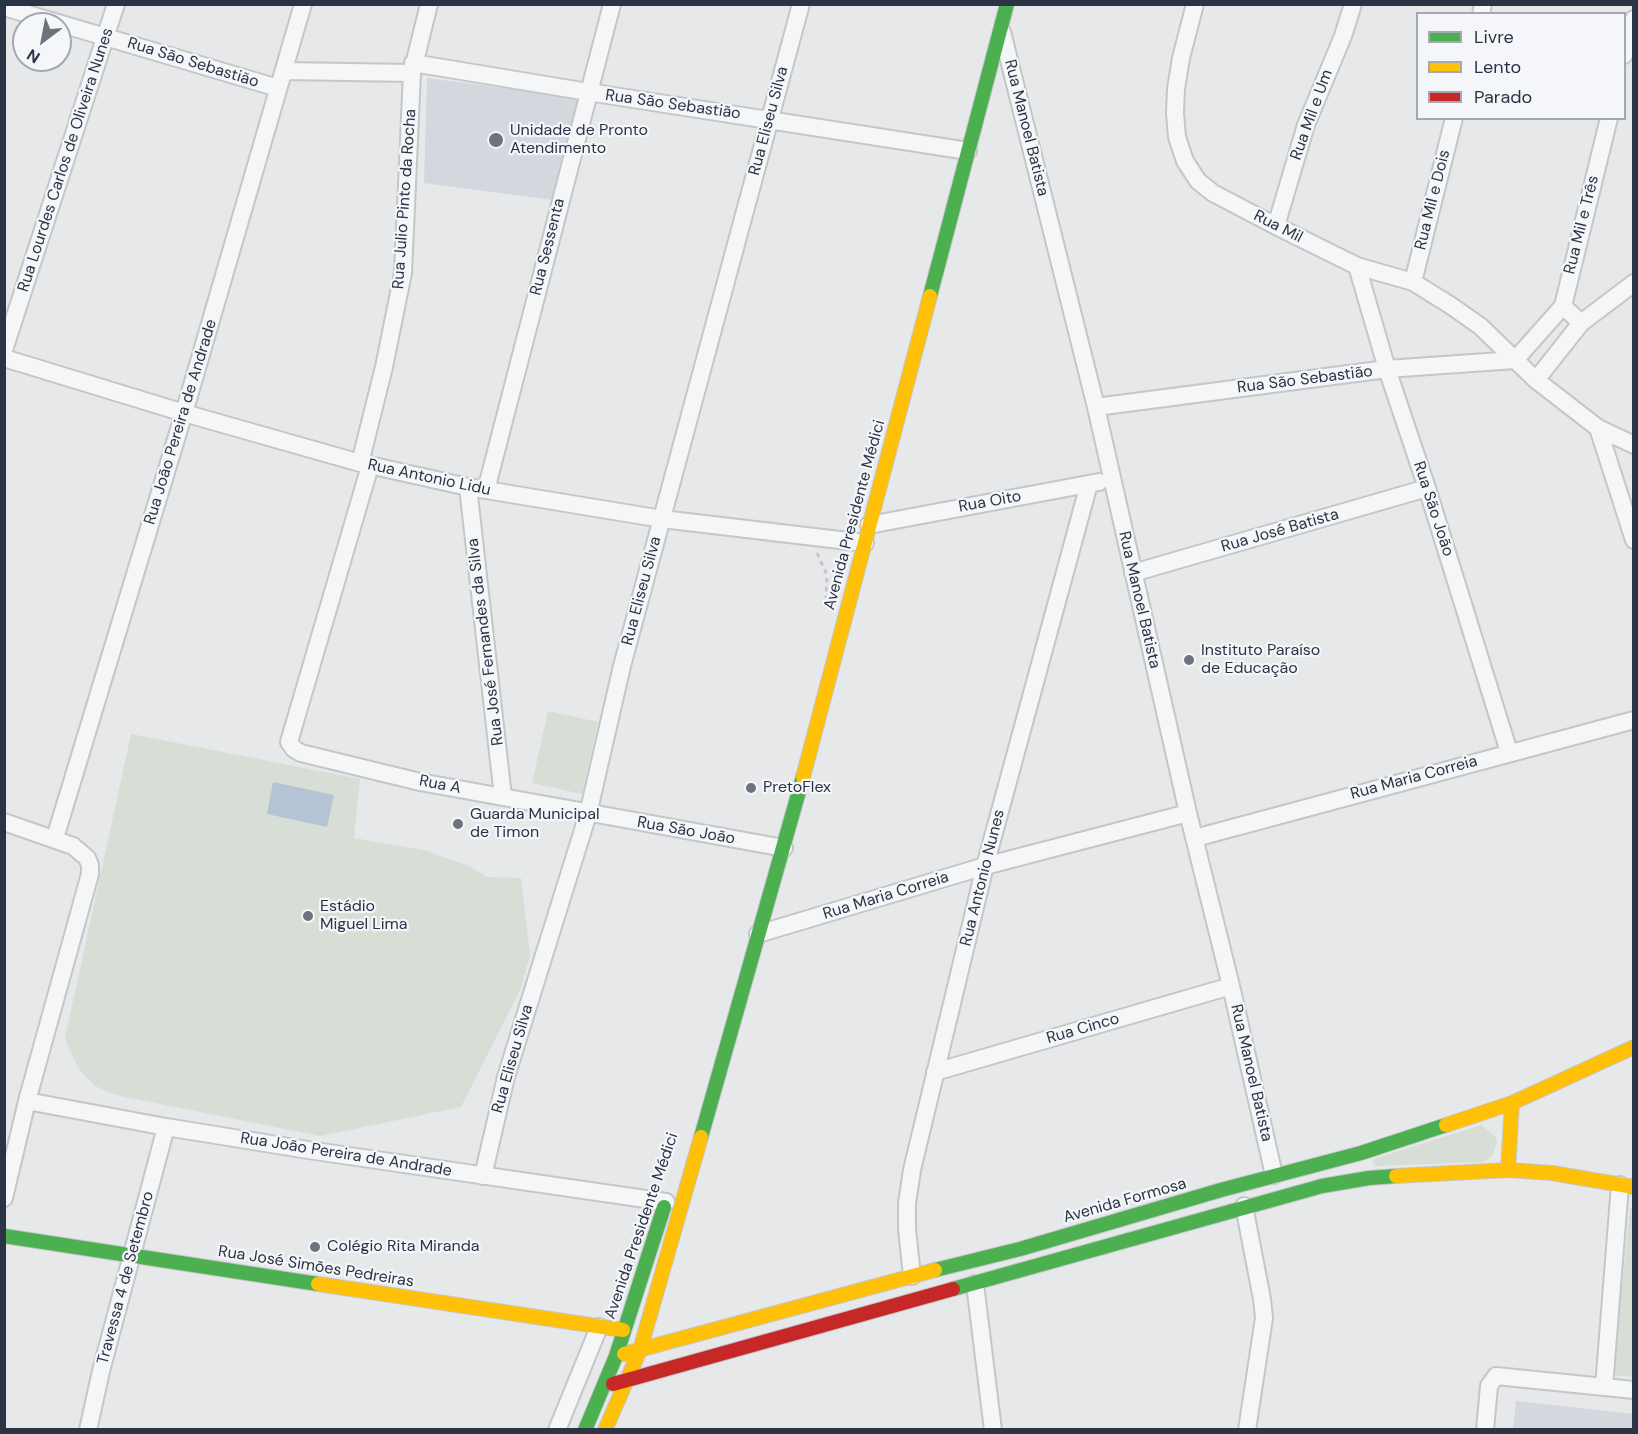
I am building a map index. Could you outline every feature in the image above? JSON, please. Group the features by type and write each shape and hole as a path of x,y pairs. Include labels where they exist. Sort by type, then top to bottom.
{"main road":[{"name":"Avenida Presidente Médici","path":"605,1430 640,1350 784,849 1007,4"},
{"name":"Avenida Presidente Médici","path":"678,1170 730,1033"},
{"name":"Avenida Formosa","path":"616,1356 1020,1249 1274,1175 1361,1153 1512,1103 1634,1047"},
{"path":"1508,1170 1512,1103"},
{"path":"1361,1153 1369,1178"},
{"path":"604,1387 1322,1186 1369,1178 1508,1170 1552,1173 1627,1186"},
{"name":"Avenida Presidente Médici","path":"585,1430 616,1356 668,1196"},
{"path":"1135,1217 1142,1236"},
{"name":"Rua José Simões Pedreiras","path":"4,1236 623,1330"},
{"path":"1020,1249 1025,1268"}],"street":[{"name":"Rua Lourdes Carlos de Oliveira Nunes","path":"4,350 116,4"},
{"name":"Rua João Pereira de Andrade","path":"55,838 184,413 303,4"},
{"name":"Rua Julio Pinto da Rocha","path":"294,749 289,742 365,465 403,273 413,68 429,4"},
{"name":"Rua Sessenta","path":"486,490 612,4"},
{"name":"Rua Eliseu Silva","path":"483,1176 506,1077 588,814 622,666 801,4"},
{"name":"Rua Mil","path":"1195,4 1181,57 1176,89 1177,137 1185,161 1198,181 1213,193 1357,266 1413,282 1450,304 1480,326 1536,380 1598,428 1634,445"},
{"name":"Rua Mil e Um","path":"1276,226 1306,125 1353,4"},
{"name":"Rua São Sebastião","path":"4,7 278,88"},
{"path":"1626,48 1634,19"},
{"name":"Rua Manoel Batista","path":"1001,26 1096,406 1188,813 1231,986 1274,1175"},
{"name":"Rua São Sebastião","path":"284,71 413,68 769,119 968,151"},
{"name":"Rua Mil e Dois","path":"1413,282 1454,120"},
{"name":"Rua Mil e Três","path":"1563,306 1608,120"},
{"name":"Rua São João","path":"1357,266 1387,369 1427,488 1509,752"},
{"path":"1536,380 1581,323 1634,283"},
{"path":"1515,360 1563,306 1581,323"},
{"name":"Rua Antonio Lidu","path":"4,358 365,465 468,487 662,519 865,543"},
{"name":"Rua São Sebastião","path":"1096,406 1387,369 1515,360"},
{"path":"1598,428 1634,540"},
{"name":"Rua Oito","path":"869,525 1111,479"},
{"name":"Rua Antonio Nunes","path":"912,1276 907,1203 912,1170 986,866 1089,484"},
{"name":"Rua José Fernandes da Silva","path":"468,487 503,798"},
{"name":"Rua José Batista","path":"1133,573 1427,488"},
{"name":"Rua Maria Correia","path":"1195,838 1634,720"},
{"name":"Rua A","path":"294,749 301,753 420,782 588,814"},
{"name":"Rua Maria Correia","path":"758,934 986,866 1188,813"},
{"name":"Rua São João","path":"588,814 784,849"},
{"path":"4,822 73,846 82,853 90,865 90,874 27,1101 4,1198"},
{"name":"Rua Cinco","path":"935,1071 1231,986"},
{"name":"Rua João Pereira de Andrade","path":"27,1101 166,1127 483,1176 668,1196"},
{"name":"Travessa 4 de Setembro","path":"88,1430 101,1371 166,1127"},
{"path":"1604,1387 1627,1186"},
{"path":"1245,1206 1262,1299 1263,1318 1247,1430"},
{"path":"975,1284 993,1430"},
{"path":"557,1430 599,1327"},
{"path":"1485,1430 1489,1386 1493,1378 1502,1376 1634,1390"}],"path":[{"path":"804,535 825,567 827,583 825,605"}],"shaded area":[{"name":"Unidade de Pronto Atendimento","path":"427,78 578,98 553,200 424,183"},
{"path":"548,711 598,722 582,794 532,783"},
{"name":"Estádio Miguel Lima","path":"131,734 360,779 354,838 424,850 469,866 487,877 521,878 530,955 521,988 461,1107 320,1136 116,1095 95,1086 79,1069 65,1038"},
{"path":"1481,1125 1495,1136 1497,1142 1492,1156 1484,1162 1375,1166 1373,1163 1373,1159"},
{"path":"1630,1208 1633,1208 1633,1377 1613,1375"},
{"path":"1516,1401 1633,1414 1633,1429 1513,1429"}],"water":[{"path":"273,782 334,795 327,827 267,814"}],"traffic: fast":[{"path":"930,296 1007,4"},
{"path":"701,1137 803,777"},
{"path":"935,1270 1020,1249 1221,1190 1361,1153 1446,1125"},
{"path":"953,1289 1322,1186 1396,1176"},
{"path":"585,1430 616,1356 664,1207"},
{"path":"4,1236 318,1284"}],"traffic: slow":[{"path":"803,777 930,296"},
{"path":"1446,1125 1512,1103 1634,1047"},
{"path":"1508,1170 1512,1103"},
{"path":"605,1430 640,1350 701,1137"},
{"path":"1396,1176 1508,1170 1552,1173 1634,1187"},
{"path":"624,1354 935,1270"},
{"path":"318,1284 623,1330"}],"traffic: jam":[{"path":"613,1384 953,1289"}],"place":[{"name":"Unidade de Pronto Atendimento","path":"496,140"},
{"name":"Instituto Paraíso de Educação","path":"1189,660"},
{"name":"PretoFlex","path":"751,788"},
{"name":"Guarda Municipal de Timon","path":"458,824"},
{"name":"Estádio Miguel Lima","path":"308,916"},
{"name":"Colégio Rita Miranda","path":"315,1247"}]}
